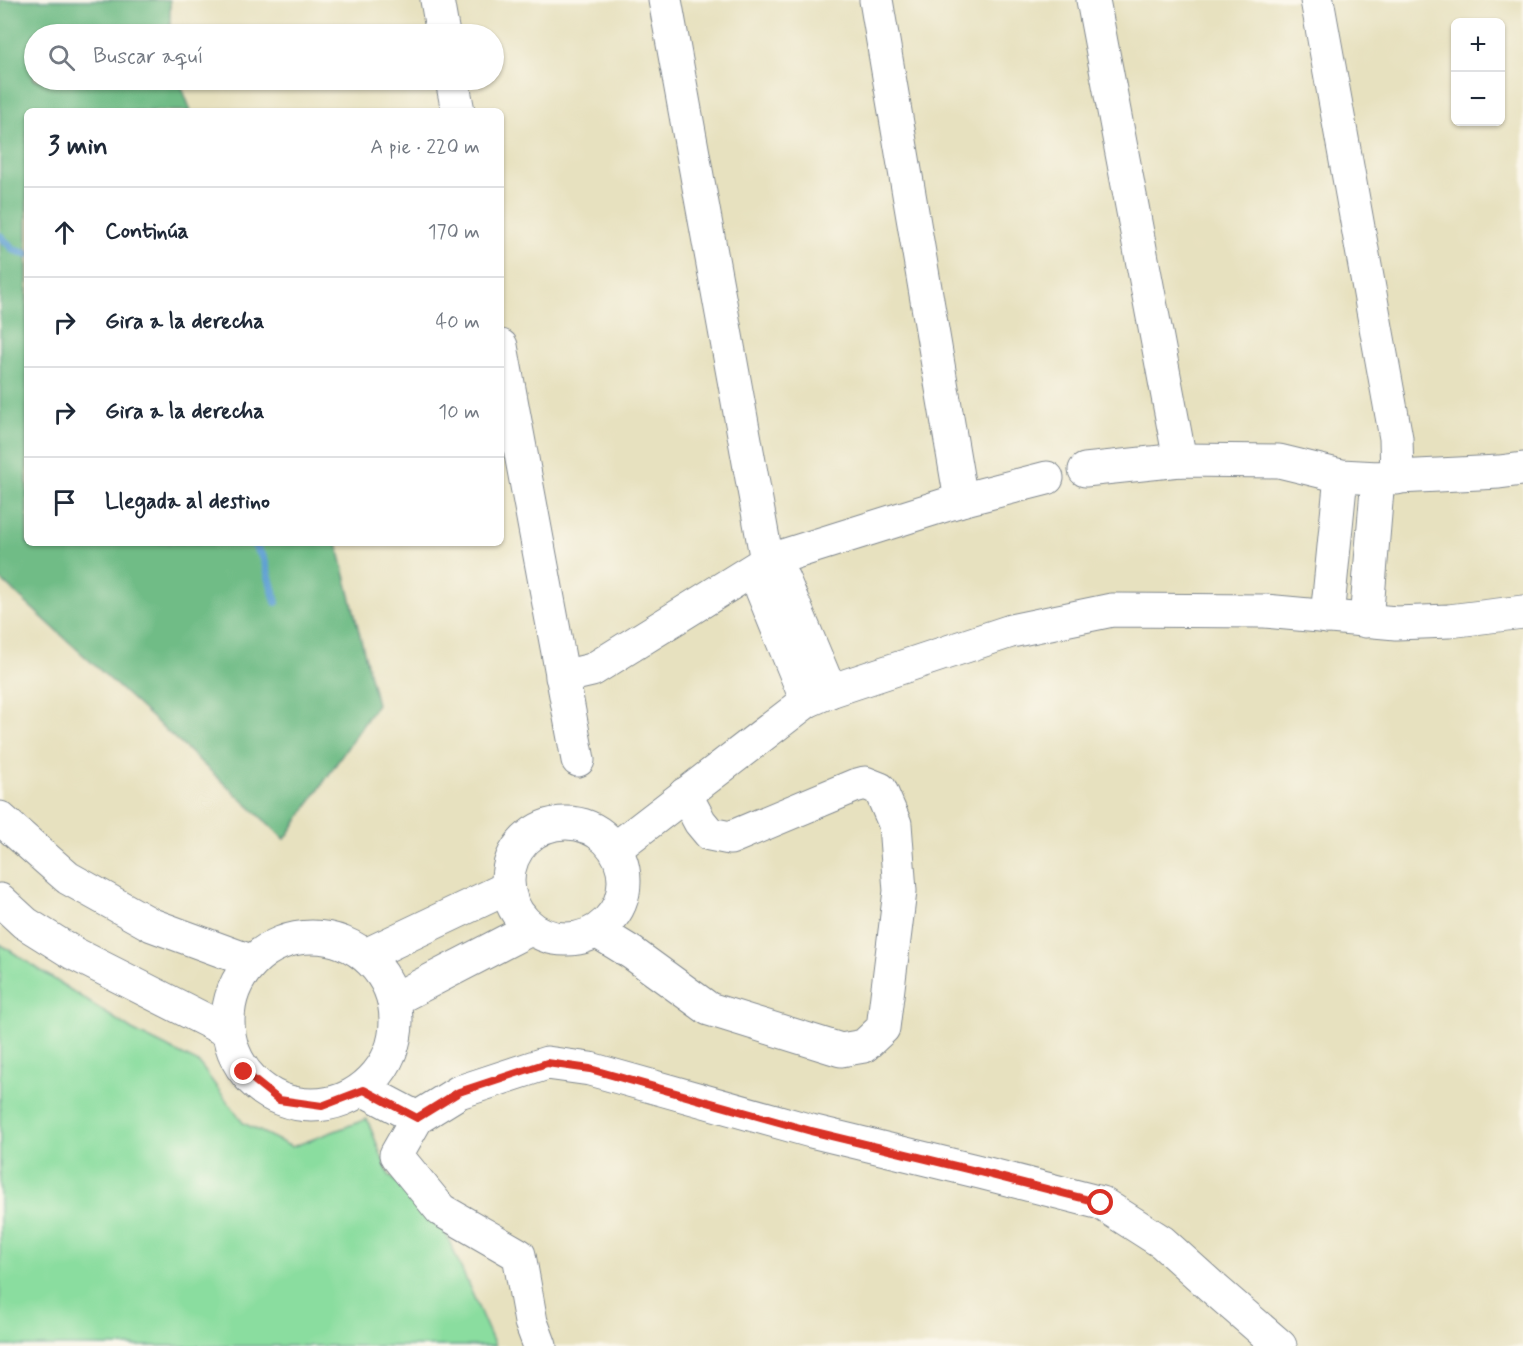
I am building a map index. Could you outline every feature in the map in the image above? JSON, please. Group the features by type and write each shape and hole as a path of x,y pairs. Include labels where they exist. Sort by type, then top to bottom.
{"street":[{"path":"437,0 442,24"},
{"path":"665,0 768,561 783,579 819,696"},
{"path":"876,0 961,500"},
{"path":"1093,0 1180,460"},
{"path":"1317,0 1396,438 1371,568 1366,621"},
{"path":"454,90 457,108"},
{"path":"504,362 578,760"},
{"path":"1085,470 1180,460 1279,461 1341,476 1387,478 1523,469"},
{"path":"1327,617 1341,476"},
{"path":"562,677 592,670 768,561 961,500 1047,478"},
{"path":"1332,565 1371,568"},
{"path":"616,848 685,794 819,696 1011,631 1112,610 1265,611 1396,623 1449,621 1523,612"},
{"path":"598,932 632,953 709,1009 841,1050 864,1046 883,1028 900,891 895,824 880,789 865,783 854,786 730,838 710,834 700,822 685,794"},
{"path":"0,818 68,878 152,925 250,961"},
{"path":"585,824 616,848 626,878 619,909 598,932 563,941 530,929 514,911 507,888 515,849 545,825 585,824"},
{"path":"366,955 507,888"},
{"path":"0,900 25,923 73,953 227,1031"},
{"path":"395,999 530,929"},
{"path":"307,936 338,940 366,955 395,999 393,1050 364,1090 322,1106 279,1100 244,1072 227,1031 231,993 250,961 276,943 307,936"},
{"path":"540,1346 531,1322 519,1255 441,1210 396,1155 417,1118 459,1092 547,1063 590,1069 811,1131 1101,1203 1162,1242 1281,1346"},
{"path":"364,1090 417,1118"}],"green space":[{"path":"0,0 170,0 170,24 24,24 24,90 183,90 190,108 24,108 24,546 338,546 377,704 285,839 0,579"},
{"path":"0,944 132,1030 199,1063 243,1123 292,1147 367,1119 389,1175 444,1229 495,1346 0,1346"}],"waterway":[{"path":"0,236 14,250 24,253"},
{"path":"255,546 264,559 276,602"}],"route":[{"path":"244,1072 279,1100 322,1106 364,1090 417,1118 459,1092 547,1063 590,1069 811,1131 1101,1203"}]}
